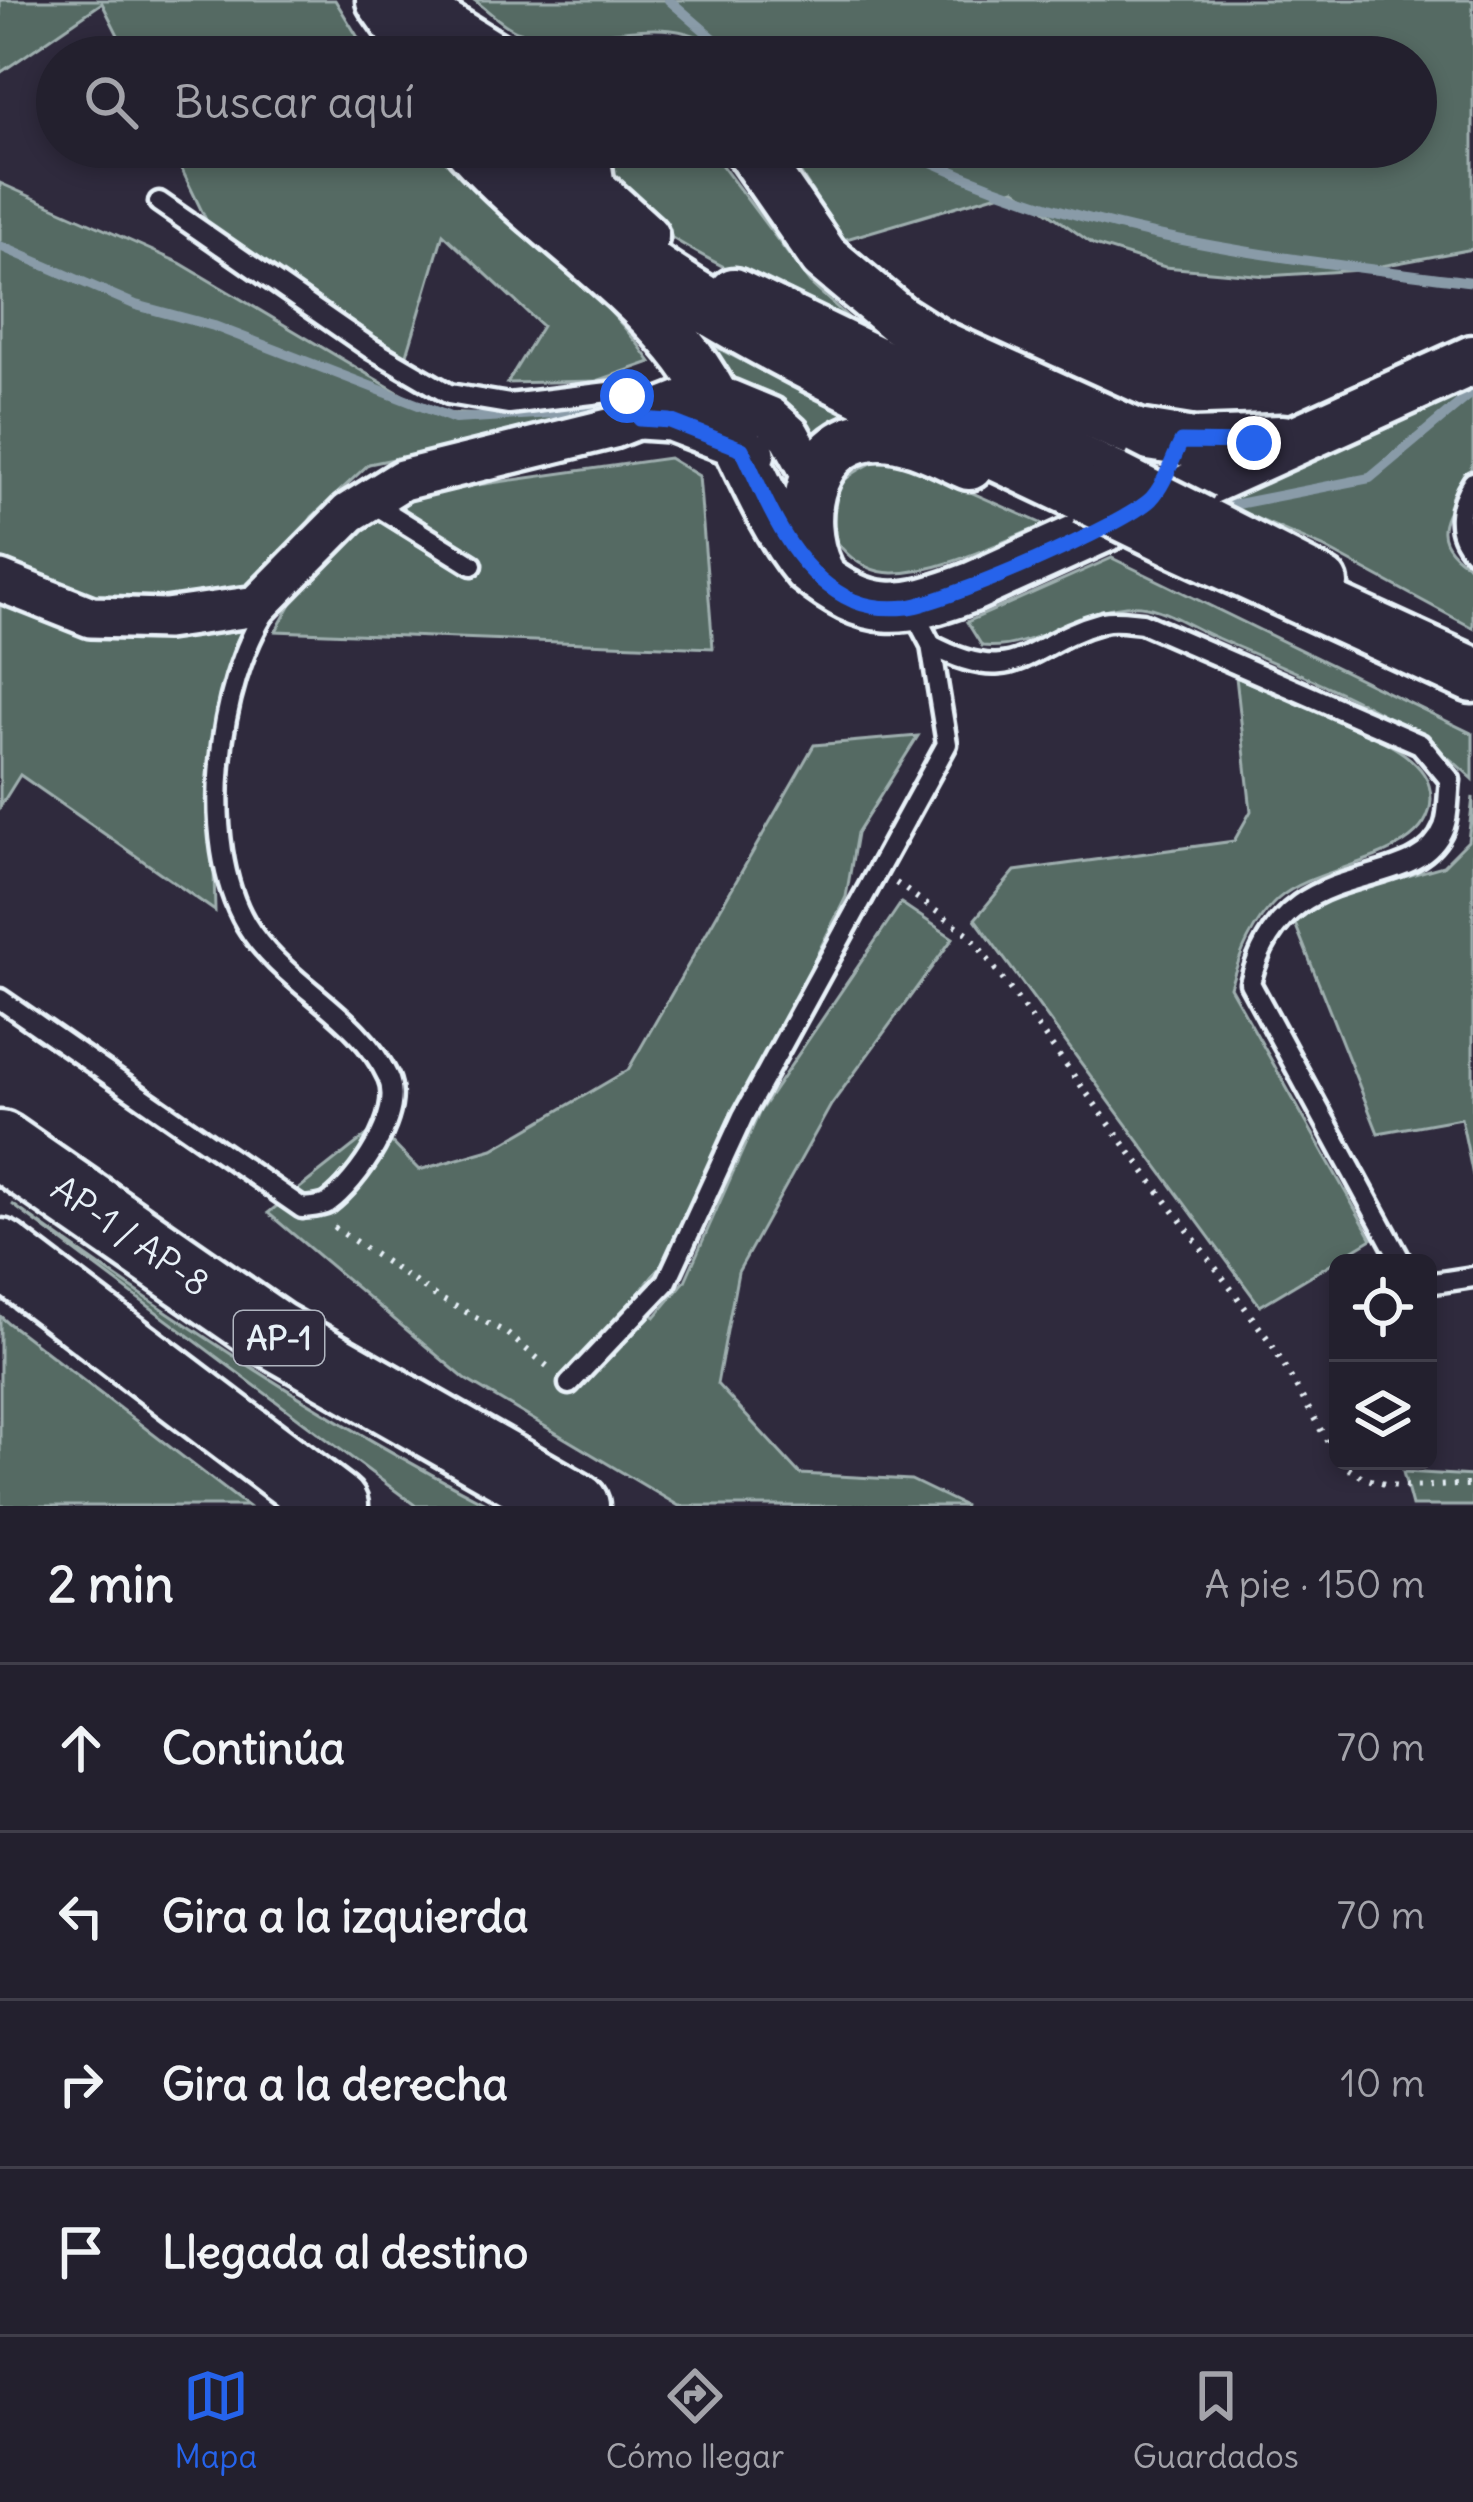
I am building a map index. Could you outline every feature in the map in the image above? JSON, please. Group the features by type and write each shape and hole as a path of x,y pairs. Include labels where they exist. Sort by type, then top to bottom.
{"highway":[{"name":"AP-1 / AP-8","path":"0,1145 273,1334 574,1506"},
{"path":"0,1253 334,1506"}],"main road":[{"path":"384,0 409,36"},
{"path":"526,168 603,236 721,316 1154,487 1382,632 1473,675"}],"street":[{"path":"364,0 385,36"},
{"path":"421,0 438,22 470,36"},
{"path":"488,168 511,194 624,287 680,346 742,449 793,550 827,584 921,626 972,587 1261,425 1362,410"},
{"path":"587,168 590,188 631,229 690,268 1154,487 1473,695"},
{"path":"763,168 824,257 855,287 936,343 1047,396 1100,411 1154,487"},
{"path":"649,414 680,362 680,346"},
{"path":"649,414 742,449 816,465 862,437 884,435 943,453 1154,487 1308,437 1473,360"},
{"path":"0,581 92,617 166,619 257,606 303,556 368,500 402,480 649,414 675,400 713,397 770,417 816,465"},
{"path":"816,465 808,538 827,584"}],"lane":[{"path":"159,202 370,348 449,394 509,404 617,392 649,414"},
{"path":"1473,482 1458,515 1462,540 1473,551"},
{"path":"368,500 472,565"},
{"path":"0,999 302,1208 326,1205 356,1173 389,1118 391,1081 369,1048 246,925 226,876 221,823 222,746 235,674 255,628 303,556"},
{"path":"921,626 972,662 1017,664 1105,621 1142,623 1420,744 1450,780 1444,827 1426,853 1318,889 1285,915 1259,949 1250,983 1397,1254"},
{"path":"569,1384 667,1282 743,1116 947,744 921,626"},
{"path":"1437,1282 1473,1276"}],"path":[{"path":"878,871 970,935 1271,1343 1329,1445"},
{"path":"326,1205 335,1230 436,1298 506,1332 569,1384"},
{"path":"1349,1470 1358,1478 1396,1489 1473,1485"}],"green space":[{"path":"0,0 335,0 357,36 118,36 102,3 54,36 36,36 36,48 0,73"},
{"path":"474,0 1473,0 1473,249 1360,270 1266,276 1165,267 1094,245 1015,189 843,240 797,168 1437,168 1437,36 694,36 656,29 550,36 520,32"},
{"path":"181,168 457,168 603,304 651,362 597,381 507,383 542,326 443,234 406,358 207,222"},
{"path":"724,168 810,283 862,330 730,270 660,230 618,192 611,170"},
{"path":"0,183 180,263 433,413 597,418 369,464 312,517 236,642 211,749 215,911 20,775 0,807"},
{"path":"692,335 854,418 816,443 724,385"},
{"path":"1473,382 1473,461 1443,529 1445,542 1455,555 1473,568 1473,628 1323,547 1218,502"},
{"path":"887,455 1045,525 932,567 894,573 866,566 842,548 829,522 829,507 845,480"},
{"path":"669,458 699,476 713,648 276,631 304,580 344,533 399,496"},
{"path":"1112,558 1473,734 1473,779 1384,715 1159,611 1140,606 1099,611 1003,646 982,646 967,622"},
{"path":"1236,677 1387,743 1420,768 1431,799 1426,820 1393,849 1296,887 1278,899 1254,929 1234,975 1230,987 1372,1239 1347,1254 1329,1254 1329,1265 1260,1306 975,919 1015,871 1234,841 1251,811"},
{"path":"918,736 857,833 846,897 660,1267 636,1297 655,1317 685,1281 760,1111 901,903 953,938 831,1105 738,1272 717,1384 800,1474 911,1480 965,1506 679,1506 465,1379 268,1213 377,1127 419,1170 493,1149 628,1070 814,745"},
{"path":"1473,797 1473,1176 1461,1118 1378,1133 1294,921 1334,897 1443,866 1468,841"},
{"path":"12,1204 246,1364 491,1506 416,1506"},
{"path":"0,1316 7,1322 247,1506 0,1506"},
{"path":"1403,1472 1473,1476 1473,1506 1412,1506"}],"waterway":[{"path":"669,0 711,36"},
{"path":"947,168 1038,203 1180,240 1473,282"},
{"path":"0,246 136,305 214,326 455,419 604,410"},
{"path":"1217,508 1370,478 1473,392"}],"route":[{"path":"627,396 640,419 694,428 742,449 793,550 808,568 854,601 883,609 952,595 1123,519 1160,487 1181,442 1254,443"}]}
